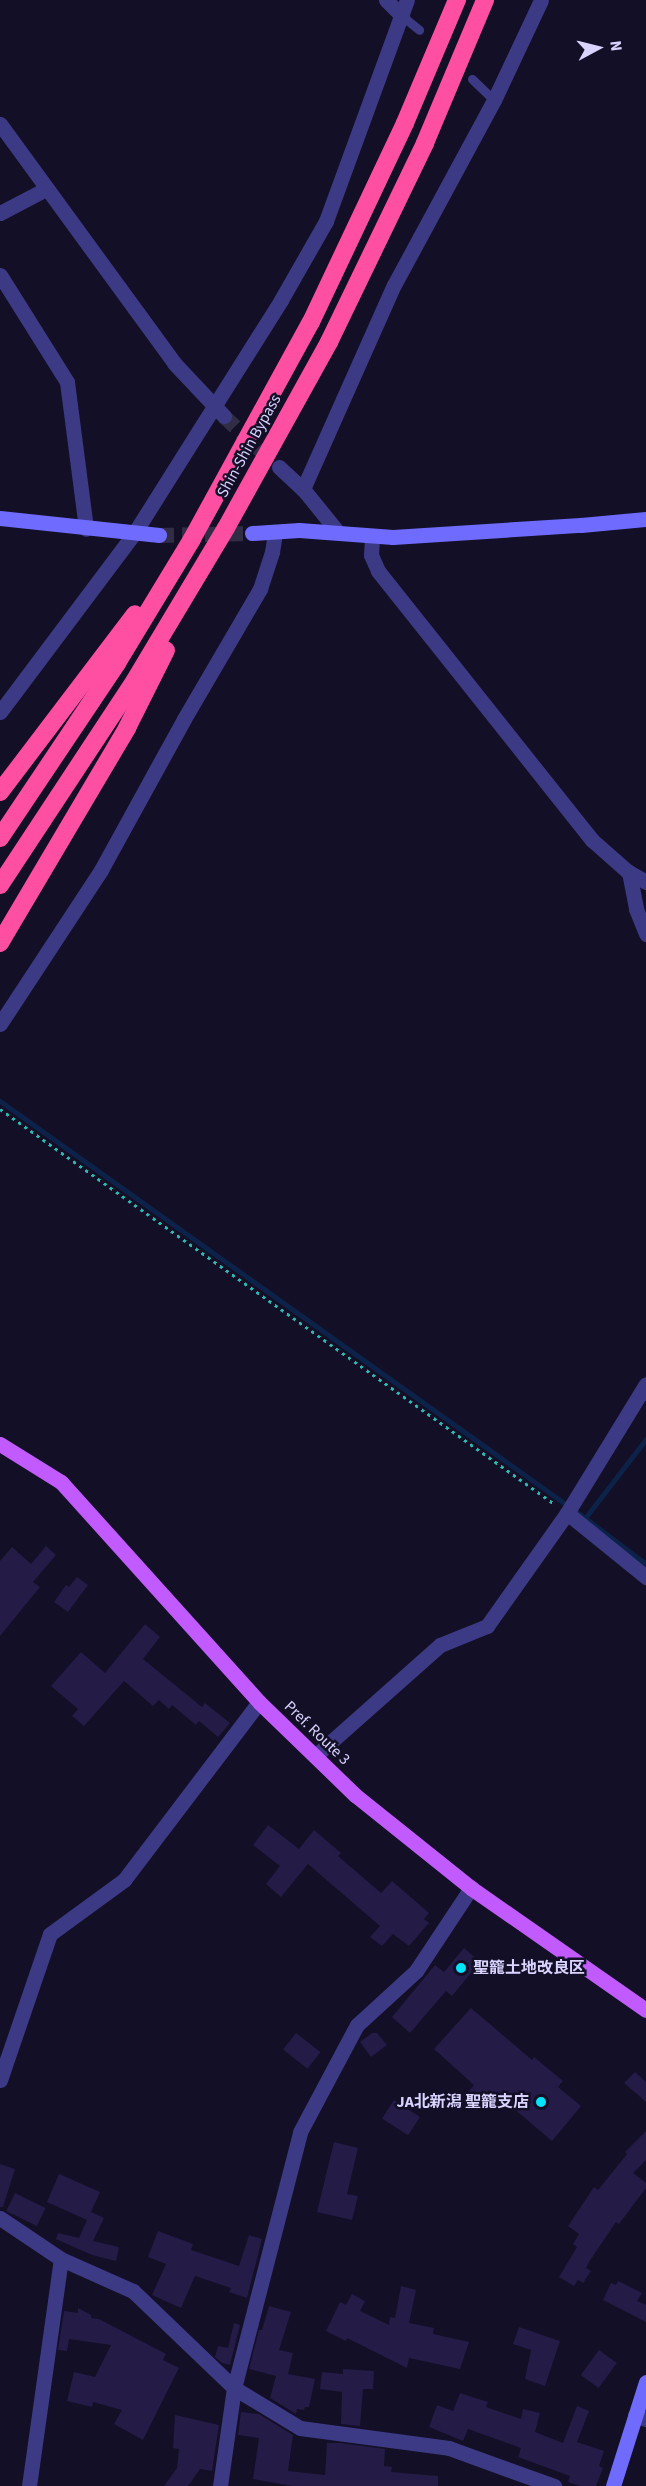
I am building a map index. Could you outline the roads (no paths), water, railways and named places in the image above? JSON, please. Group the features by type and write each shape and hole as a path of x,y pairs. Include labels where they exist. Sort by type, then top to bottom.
{"highway":[{"name":"Shin-Shin Bypass","path":"0,838 117,663 192,539 311,322 405,123 457,0"},
{"name":"Shin-Shin Bypass","path":"0,885 135,680 226,528 329,342 425,143 485,0"},
{"path":"0,943 127,728 226,528"},
{"path":"0,792 192,539"}],"main road":[{"name":"Pref. Route 3","path":"0,1444 61,1482 259,1702 355,1795 471,1888 646,2010"}],"street":[{"path":"386,0 402,16"},
{"path":"0,712 135,532 219,410 327,221 408,0"},
{"path":"303,489 394,285 494,100 541,0"},
{"path":"0,124 174,363 219,410"},
{"path":"0,213 46,189"},
{"path":"0,275 67,382 86,529"},
{"path":"279,467 303,489 337,531"},
{"path":"0,518 159,535"},
{"path":"252,533 337,531 372,537 646,519"},
{"path":"0,1024 101,870 184,719 260,589 272,552 274,533"},
{"path":"372,537 371,555 378,571 592,840 629,872 646,882"},
{"path":"629,872 636,909 646,934"},
{"path":"315,1756 440,1645 487,1626 567,1513 646,1384"},
{"path":"567,1513 646,1577"},
{"path":"0,2077 50,1934 124,1880 259,1702"},
{"path":"220,2486 234,2388 300,2132 357,2025 416,1971 471,1888"},
{"path":"0,2218 61,2259 133,2291 234,2388 300,2428 449,2448 554,2486"},
{"path":"29,2486 61,2259"},
{"path":"613,2486 640,2417 646,2382"}],"lane":[{"path":"402,16 419,30"},
{"path":"472,79 494,100"}],"waterway":[{"path":"0,1101 585,1518 646,1564"},
{"path":"585,1518 646,1439"}],"tunnel":[{"path":"224,416 275,463"},
{"path":"159,535 252,533"}],"place":[{"name":"聖籠土地改良区","path":"461,1968"},
{"name":"JA北新潟 聖籠支店","path":"541,2102"}]}
